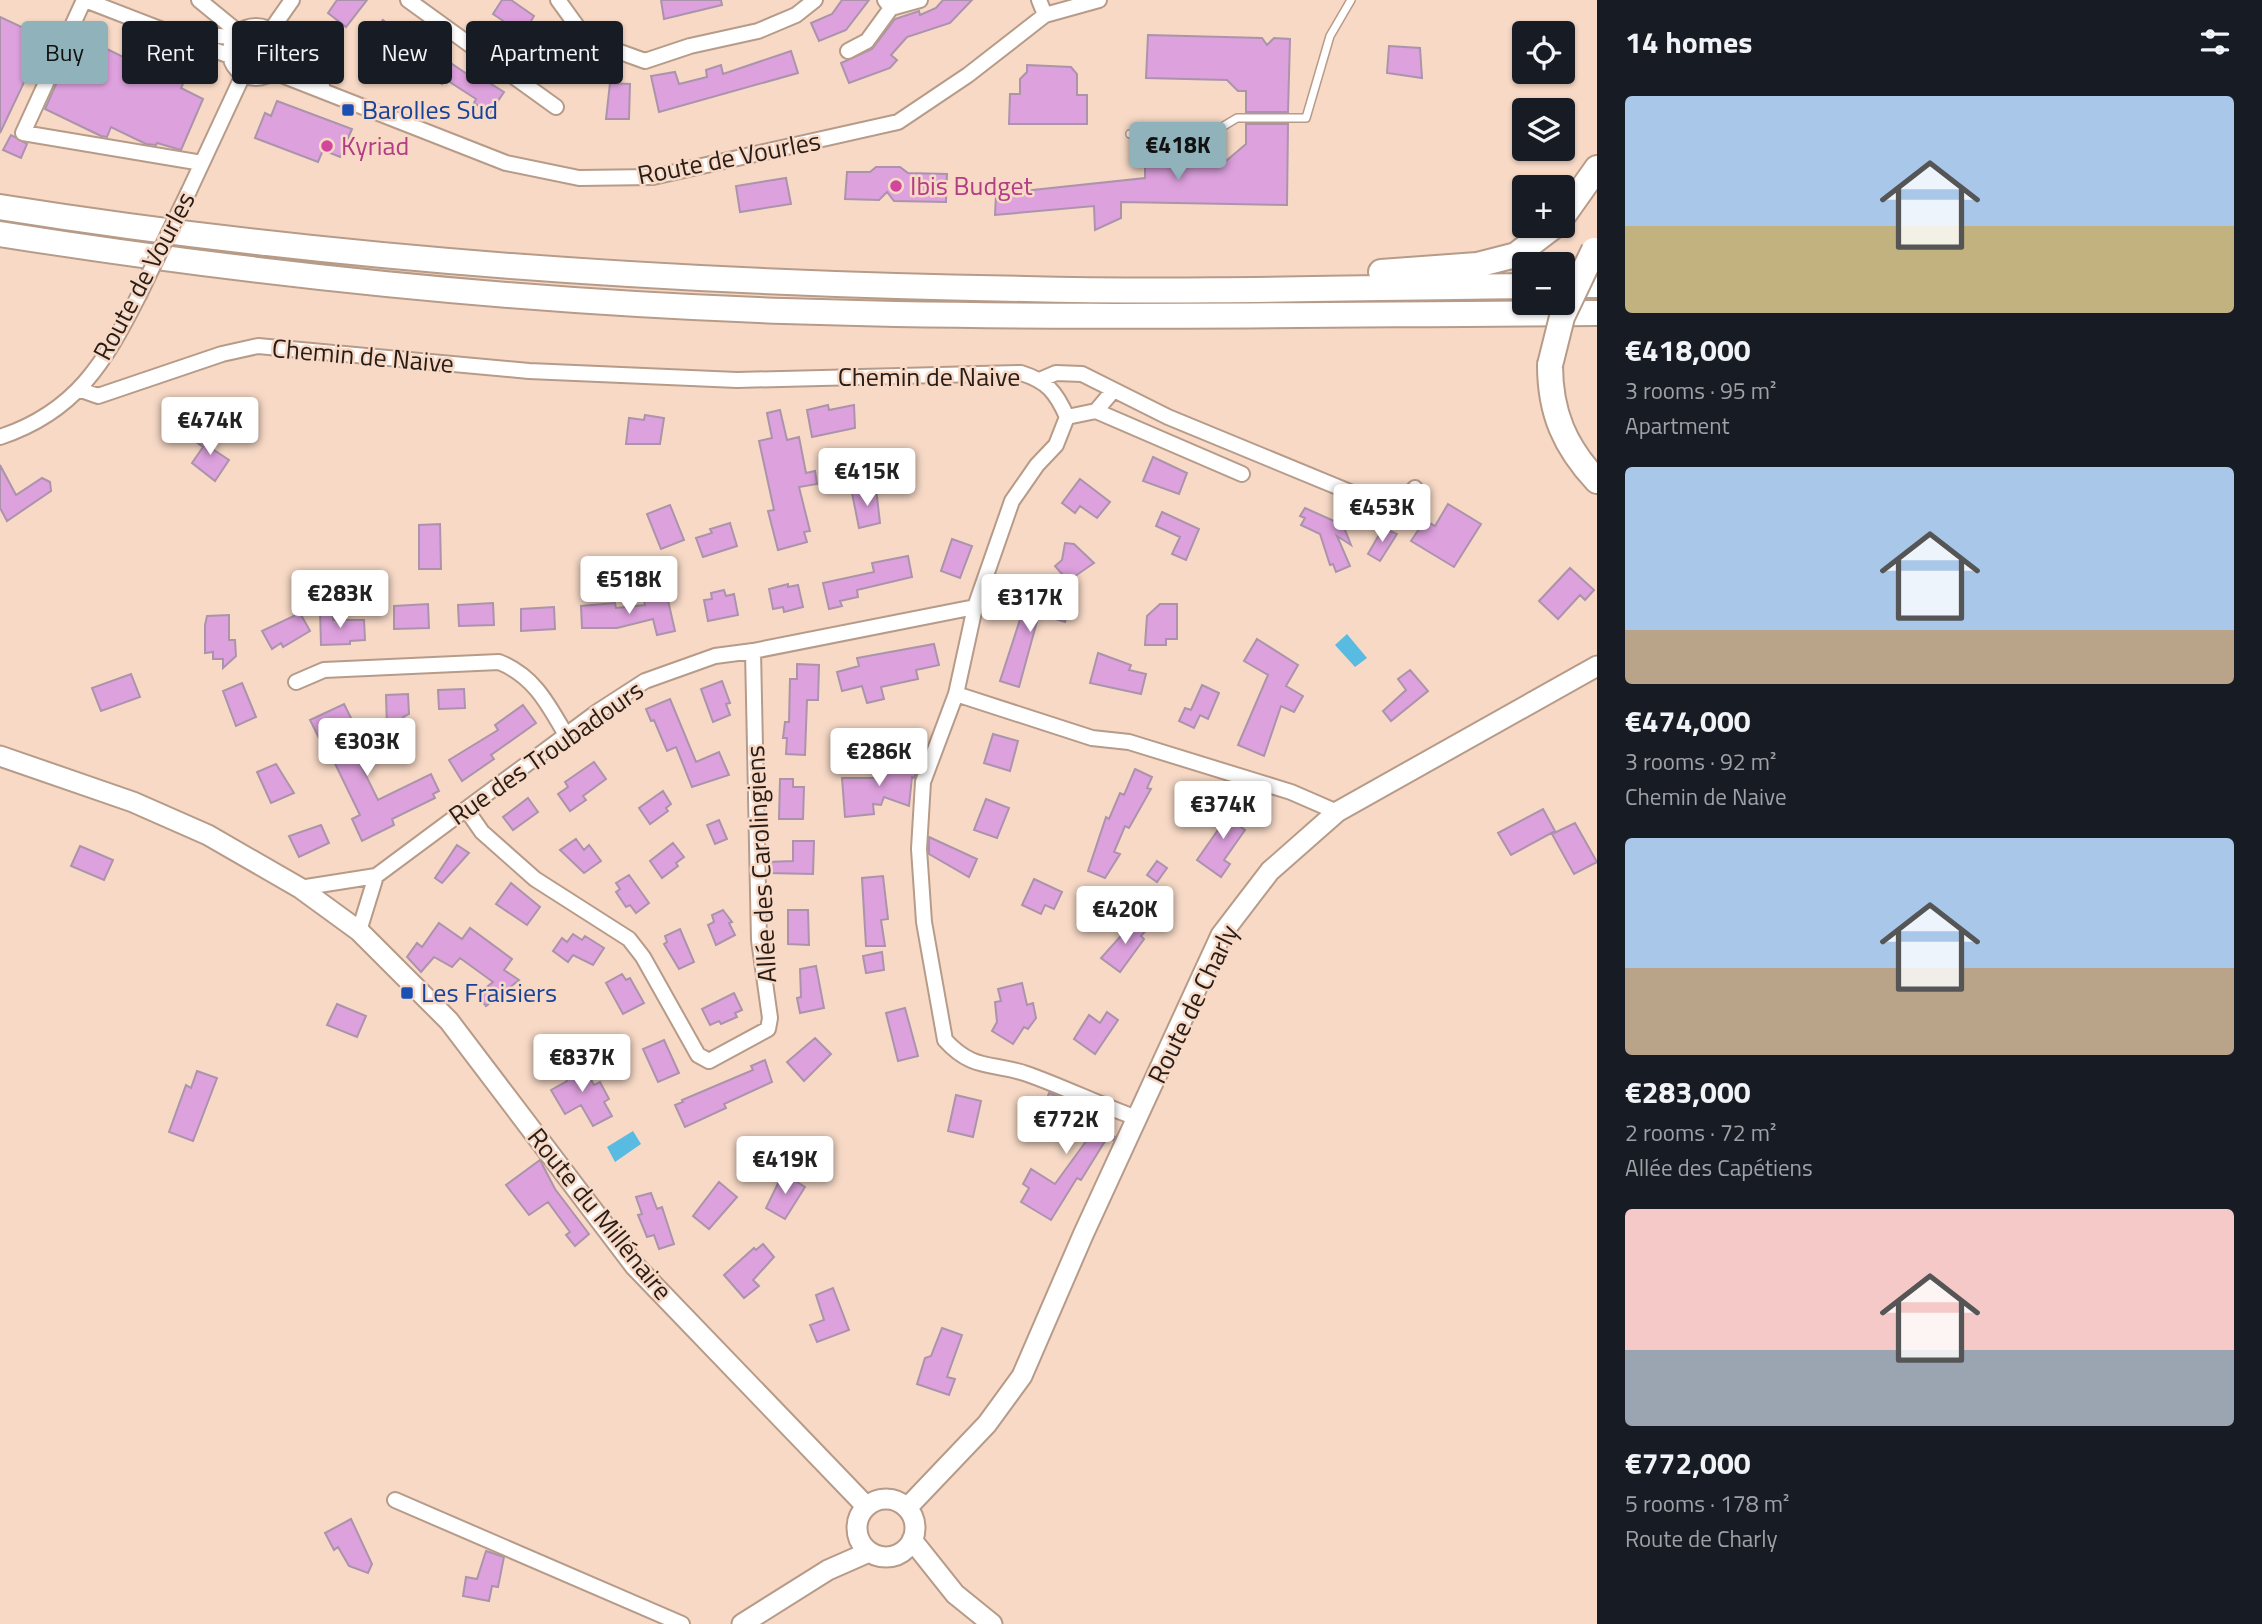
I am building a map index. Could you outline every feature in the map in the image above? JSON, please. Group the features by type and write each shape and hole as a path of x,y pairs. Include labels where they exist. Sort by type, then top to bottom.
{"highway":[{"path":"1575,199 1597,168"},
{"path":"0,207 125,227 368,256 768,283 1028,290 1512,286"},
{"path":"0,234 290,274 459,291 768,310 1090,317 1512,313"},
{"path":"1278,289 1304,275 1477,265 1516,255 1538,238"},
{"path":"1596,248 1562,317 1550,365 1555,415 1565,440 1597,481"},
{"path":"1575,285 1597,285"},
{"path":"1575,313 1597,313"},
{"path":"1515,315 1527,327 1597,328"}],"main road":[{"name":"Route de Charly","path":"907,1508 987,1424 1022,1376 1221,935 1270,871 1337,812 1597,666"},
{"name":"Route du Millénaire","path":"0,757 146,807 208,835 300,888 359,931 449,1021 635,1266 866,1506"},
{"path":"882,1499 900,1502 907,1508 915,1523 912,1540 898,1554 878,1556 864,1546 857,1522 866,1506 882,1499"},
{"path":"912,1540 955,1594 992,1624"},
{"path":"742,1624 864,1546"}],"street":[{"path":"142,21 84,0 23,133 202,163"},
{"path":"199,0 232,31"},
{"path":"277,21 292,0"},
{"path":"408,0 556,107"},
{"path":"558,0 587,40 645,61 690,46 758,31 796,15 815,0"},
{"path":"848,51 867,41 888,4 920,0"},
{"path":"1039,0 1045,15"},
{"name":"Route de Vourles","path":"304,84 506,163 579,177 653,177 898,122 968,75 1045,15 1099,0"},
{"path":"230,56 232,49"},
{"path":"218,51 232,59"},
{"name":"Route de Vourles","path":"0,436 22,429 54,412 81,390 115,342 239,84"},
{"name":"Route de Vourles","path":"319,84 334,96"},
{"name":"Chemin de Naive","path":"81,390 98,396 222,354 258,346 529,371 737,380 1021,373 1042,379 1057,394 1067,417"},
{"path":"1042,379 1056,373 1082,374 1112,392 1379,504 1401,503 1415,488"},
{"path":"1096,411 1112,392"},
{"path":"1137,1118 1025,1073 973,1063 958,1055 945,1040 924,922 919,849 923,782 956,694 975,607 1013,501 1037,465 1056,445 1067,417 1096,411 1241,474"},
{"name":"Rue des Troubadours","path":"300,888 376,876 566,735 645,681 715,656 753,652 975,607"},
{"name":"Allée des Carolingiens","path":"466,809 482,832 535,879 629,939 643,957 698,1055 709,1061 768,1030 770,1018 759,940 753,652"},
{"path":"296,682 324,670 499,662 518,670 538,688 566,735"},
{"path":"956,694 1092,738 1129,742 1204,765 1291,792 1337,812"},
{"path":"359,931 376,876"},
{"path":"395,1500 682,1624"}],"lane":[{"path":"1130,134 1207,135 1237,118 1306,118 1330,36 1351,0"}],"water":[{"path":"1347,634 1367,658 1355,667 1335,645"},
{"path":"633,1131 641,1144 615,1162 607,1147"}],"building":[{"path":"337,0 367,0 346,27 344,21 338,21 328,13"},
{"path":"502,0 511,0 534,16 531,21 503,21 493,14"},
{"path":"661,0 721,0 722,5 664,19"},
{"path":"842,0 869,0 846,30 819,41 811,23 832,14"},
{"path":"943,0 972,0 950,23 907,37 891,55 897,60 890,68 849,83 841,63 872,49 895,19 919,11 920,15 936,8"},
{"path":"0,17 21,27 21,84 23,84 0,133"},
{"path":"1148,35 1262,38 1267,45 1274,38 1290,39 1288,112 1246,112 1246,91 1238,91 1227,80 1146,78"},
{"path":"1389,46 1420,48 1422,78 1387,73"},
{"path":"108,50 122,56 122,84 183,84 181,88 203,99 181,150 157,143 146,144 111,127 107,137 101,136 45,109 56,84 108,84"},
{"path":"791,51 798,73 659,112 651,76 675,72 679,84 707,77 706,70 721,65 723,74"},
{"path":"452,64 466,73 466,84 491,84 504,92 490,113 474,103 476,99 452,84"},
{"path":"1027,65 1071,67 1077,74 1077,95 1087,95 1087,124 1009,124 1010,94 1020,94 1020,79 1027,72"},
{"path":"610,84 630,84 629,119 606,119"},
{"path":"277,101 352,129 340,157 323,150 318,162 255,138 265,113 271,116"},
{"path":"1246,124 1288,124 1287,205 1121,202 1121,218 1095,230 1094,206 995,215 996,194 1145,178 1145,159 1226,161 1246,144"},
{"path":"11,135 27,144 21,158 3,150"},
{"name":"Ibis Budget","path":"876,167 900,167 908,173 947,174 946,202 894,201 887,192 879,200 845,199 847,172 870,172"},
{"path":"786,178 791,204 740,212 736,186"},
{"path":"828,405 829,410 854,405 855,428 812,437 807,410"},
{"path":"780,410 787,440 799,437 806,473 815,471 817,484 799,487 810,531 804,532 807,542 778,550 768,511 774,510 759,441 772,438 767,413"},
{"path":"645,415 664,418 660,444 626,444 629,418 644,420"},
{"path":"204,429 218,438 211,448 229,460 215,481 192,463 203,447 196,442"},
{"path":"1153,457 1187,473 1179,494 1143,481"},
{"path":"0,465 16,495 42,478 50,482 51,491 7,521 0,508"},
{"path":"1080,479 1110,502 1097,518 1080,506 1075,513 1062,503"},
{"path":"876,488 880,523 859,528 852,493"},
{"path":"1448,504 1481,524 1454,567 1411,541 1425,520 1435,526"},
{"path":"670,505 684,540 661,549 647,514"},
{"path":"1305,508 1343,525 1351,545 1337,536 1350,566 1336,572 1333,564 1330,565 1320,534 1301,525 1305,518 1300,516"},
{"path":"1162,512 1199,529 1186,560 1172,554 1180,537 1156,526"},
{"path":"730,523 737,546 703,557 696,538 712,533 710,529"},
{"path":"440,524 441,569 419,569 419,525"},
{"path":"1383,528 1397,534 1380,561 1368,554"},
{"path":"952,539 972,546 960,578 941,571"},
{"path":"1065,543 1074,544 1094,563 1068,581 1055,566 1062,560"},
{"path":"908,556 912,577 857,590 858,597 840,601 842,606 829,609 823,583 874,572 872,563"},
{"path":"1570,568 1594,590 1585,600 1580,595 1558,619 1539,601"},
{"path":"788,584 788,587 798,585 803,607 784,612 783,607 773,609 769,589"},
{"path":"724,590 726,596 734,594 738,615 708,621 704,600 712,599 711,593"},
{"path":"1029,592 1060,600 1059,603 1069,606 1065,622 1039,614 1019,687 1000,681"},
{"path":"667,596 675,631 657,635 653,619 617,628 582,628 581,606 615,603 616,608 645,605 644,601"},
{"path":"493,603 494,625 459,626 458,605"},
{"path":"428,604 429,628 394,629 394,606"},
{"path":"1160,604 1177,604 1177,639 1166,639 1166,645 1145,645 1147,616"},
{"path":"554,607 555,629 521,631 521,609"},
{"path":"333,610 333,620 364,620 365,640 350,641 350,644 321,645 320,611"},
{"path":"300,613 310,631 283,647 281,643 272,649 262,631"},
{"path":"229,615 229,640 235,640 236,656 223,668 223,659 213,659 213,652 205,653 205,625 207,616"},
{"path":"1257,639 1298,665 1286,686 1303,696 1294,712 1281,706 1264,756 1238,745 1268,675 1244,661"},
{"path":"934,644 939,665 916,670 918,679 881,687 884,699 867,703 862,686 842,691 837,672 859,666 857,658"},
{"path":"1098,653 1131,665 1129,670 1146,674 1141,694 1090,683"},
{"path":"797,664 819,665 818,700 807,700 805,755 786,754 787,738 783,738 785,722 789,722 790,679 797,679"},
{"path":"1410,670 1428,691 1391,721 1383,711 1406,690 1398,679"},
{"path":"131,674 140,697 101,711 92,688"},
{"path":"722,681 730,703 726,704 730,715 713,722 701,689"},
{"path":"242,683 256,717 236,726 223,691"},
{"path":"1202,685 1219,693 1208,719 1200,715 1194,728 1179,721 1185,708 1191,710"},
{"path":"464,689 465,708 439,709 438,690"},
{"path":"408,694 409,714 403,717 409,729 387,729 386,695"},
{"path":"670,699 696,762 719,752 729,775 692,787 676,747 667,751 654,720 651,721 646,709"},
{"path":"344,704 355,726 344,731 378,800 431,774 439,791 433,794 435,798 392,819 394,825 362,841 352,819 360,815 324,741 321,742 310,720"},
{"path":"523,705 536,723 491,755 494,759 462,781 449,760 498,730 495,725"},
{"path":"993,734 1018,741 1010,771 984,763"},
{"path":"594,762 606,779 583,796 586,800 570,811 558,794 568,787 565,782"},
{"path":"878,762 920,763 914,778 912,777 909,806 884,797 881,805 873,804 874,814 845,817 842,778 878,778"},
{"path":"276,764 294,793 271,803 257,772"},
{"path":"1135,769 1152,777 1147,788 1151,789 1129,828 1125,826 1114,852 1120,854 1105,878 1088,871 1106,817 1109,819 1120,793 1124,795"},
{"path":"780,779 793,779 793,787 804,787 803,819 779,819"},
{"path":"663,791 671,804 666,808 668,811 650,824 639,808"},
{"path":"528,798 538,812 513,830 503,817"},
{"path":"986,799 1009,808 997,838 974,830"},
{"path":"1228,804 1247,818 1241,827 1245,830 1224,860 1230,864 1221,877 1197,860 1220,827 1214,824"},
{"path":"1543,809 1555,831 1511,855 1498,833"},
{"path":"719,820 727,839 715,844 707,825"},
{"path":"1575,823 1597,862 1574,874 1552,834"},
{"path":"321,825 329,843 299,857 289,836"},
{"path":"929,837 977,859 969,877 929,854"},
{"path":"576,839 584,850 589,845 601,861 584,873 560,850"},
{"path":"793,841 814,841 813,874 767,873 767,862 793,861"},
{"path":"673,843 684,857 676,863 678,866 662,878 650,861"},
{"path":"457,845 469,853 442,883 435,878"},
{"path":"80,846 113,860 104,880 71,866"},
{"path":"1157,861 1167,868 1157,882 1147,875"},
{"path":"629,875 649,903 636,913 630,905 626,907 616,892 620,889 616,883"},
{"path":"883,876 888,919 881,920 885,946 866,946 862,878"},
{"path":"1034,879 1062,892 1054,909 1045,905 1041,914 1022,905"},
{"path":"511,883 540,907 527,925 496,904"},
{"path":"723,910 732,922 729,923 735,935 716,945 708,925 714,922 712,915"},
{"path":"788,910 808,910 809,945 788,944"},
{"path":"1136,919 1148,928 1141,936 1144,939 1120,972 1101,958"},
{"path":"439,923 462,939 470,928 512,959 504,970 519,980 486,1006 477,995 493,982 460,958 452,967 434,957 421,972 407,957 417,943 422,947"},
{"path":"680,929 694,962 679,969 664,944 667,942 665,936"},
{"path":"573,934 582,940 585,936 604,948 593,965 573,955 568,962 553,951 562,938 567,942"},
{"path":"882,952 884,970 866,973 863,956"},
{"path":"816,966 824,1008 800,1013 797,998 801,997 800,969"},
{"path":"622,974 626,980 630,978 644,1003 623,1014 606,983"},
{"path":"1022,983 1027,1005 1033,1003 1036,1018 1028,1029 1024,1027 1013,1044 992,1031 997,1022 995,1002 1001,1001 998,989"},
{"path":"734,993 742,1010 735,1013 737,1017 721,1024 719,1021 710,1025 702,1009"},
{"path":"337,1004 366,1016 357,1037 327,1025"},
{"path":"905,1008 918,1056 898,1061 886,1013"},
{"path":"1107,1012 1118,1020 1095,1054 1074,1039 1089,1015 1100,1023"},
{"path":"815,1038 831,1054 804,1081 787,1062"},
{"path":"664,1040 679,1073 658,1082 643,1049"},
{"path":"580,1060 594,1085 600,1082 609,1099 604,1102 612,1116 593,1126 581,1105 565,1114 551,1090 567,1081 561,1070"},
{"path":"765,1060 772,1082 724,1104 726,1108 685,1127 675,1105 753,1070 751,1066"},
{"path":"197,1071 217,1078 193,1141 169,1132 186,1085 191,1088"},
{"path":"1049,1093 1094,1112 1115,1137 1113,1140 1107,1138 1081,1180 1077,1178 1051,1220 1021,1202 1029,1188 1023,1184 1031,1169 1055,1184 1092,1133 1041,1115"},
{"path":"956,1095 981,1101 973,1137 948,1131"},
{"path":"540,1160 555,1189 589,1234 575,1246 566,1235 570,1232 548,1202 529,1215 506,1185"},
{"path":"783,1173 805,1187 785,1219 766,1208"},
{"path":"719,1182 737,1197 709,1229 693,1216"},
{"path":"651,1193 657,1209 662,1207 674,1244 659,1249 654,1235 647,1237 638,1215 642,1214 636,1197"},
{"path":"763,1244 774,1257 753,1280 759,1286 744,1298 724,1275 754,1248 756,1250"},
{"path":"833,1288 849,1330 817,1342 810,1325 824,1320 816,1295"},
{"path":"942,1328 962,1335 947,1377 955,1379 949,1395 917,1384 925,1358 931,1356"},
{"path":"351,1519 372,1564 368,1573 349,1566 338,1547 334,1550 325,1533"},
{"path":"486,1551 504,1557 498,1587 492,1586 489,1601 463,1596 466,1577 477,1579"}],"place":[{"name":"Barolles Sud","path":"348,110"},
{"name":"Kyriad","path":"327,146"},
{"name":"Ibis Budget","path":"896,186"},
{"name":"Les Fraisiers","path":"407,993"}]}
